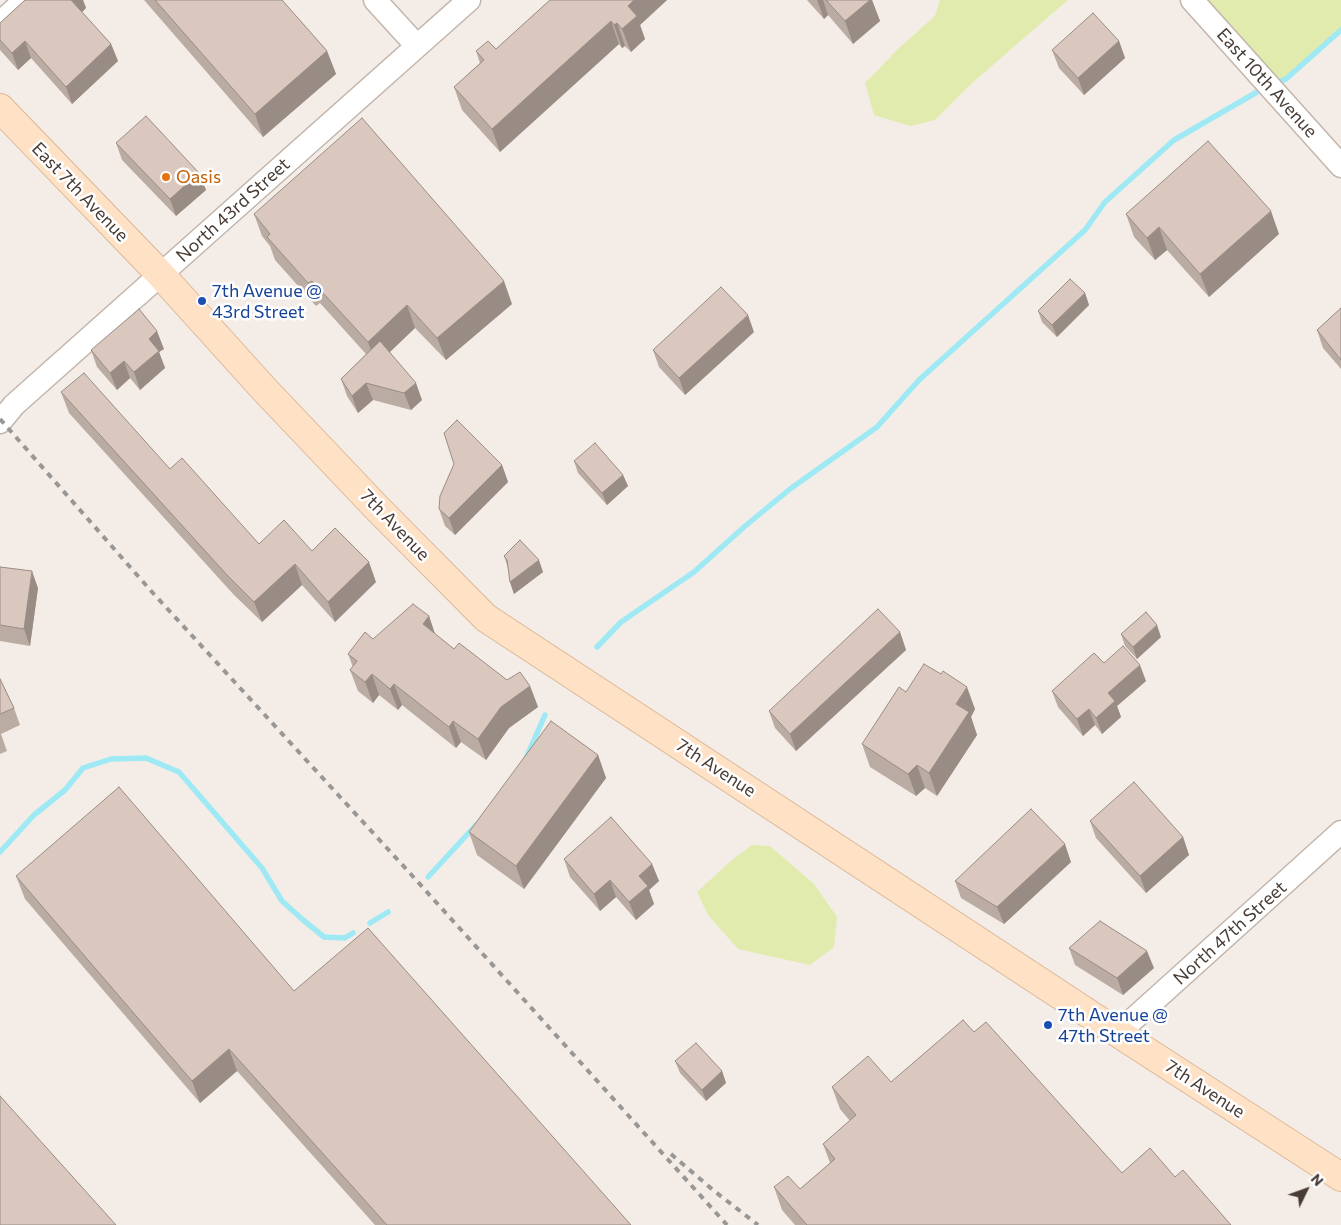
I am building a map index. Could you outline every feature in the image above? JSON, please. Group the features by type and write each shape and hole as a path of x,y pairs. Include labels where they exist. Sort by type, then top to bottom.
{"street":[{"path":"0,23 25,0"},
{"path":"376,0 417,46"},
{"name":"North 43rd Street","path":"0,422 14,405 469,0"},
{"name":"East 10th Avenue","path":"1192,0 1341,166"},
{"name":"East 7th Avenue","path":"0,108 161,275"},
{"name":"7th Avenue","path":"161,275 276,402 486,618 1118,1033 1341,1177"},
{"name":"North 47th Street","path":"1118,1033 1341,832"}],"green space":[{"path":"940,0 1068,0 972,83 935,120 910,126 874,115 865,83 898,49 935,16"},
{"path":"1196,0 1341,0 1341,30 1286,79 1277,84"},
{"path":"752,845 770,846 814,884 837,917 834,947 810,965 738,949 708,915 697,892 732,860"}],"building":[{"path":"25,0 71,0 111,44 66,87 25,41 12,53 0,40 0,23"},
{"path":"155,0 282,0 327,51 255,114"},
{"path":"550,0 634,0 628,6 637,16 622,29 617,23 614,25 611,21 492,129 454,87 484,60 476,51 488,41 496,49"},
{"path":"826,0 870,0 845,21"},
{"path":"1093,13 1119,41 1078,78 1052,50"},
{"path":"146,116 199,173 170,199 116,143"},
{"path":"362,118 504,281 437,338 407,305 368,342 312,281 308,283 267,237 270,234 254,214"},
{"path":"1208,141 1271,211 1200,274 1159,227 1147,238 1126,214"},
{"path":"1070,279 1085,293 1052,325 1038,311"},
{"path":"721,287 748,315 679,378 653,350"},
{"path":"1341,308 1341,360 1317,330"},
{"path":"139,309 157,331 149,339 159,351 134,372 124,361 110,373 91,350"},
{"path":"380,341 416,383 404,393 366,383 352,396 341,379"},
{"path":"84,373 170,469 182,458 259,544 284,520 312,551 335,528 369,562 328,602 295,564 254,602 227,575 61,392"},
{"path":"457,420 502,465 449,518 439,509 440,496 454,464 444,433"},
{"path":"595,443 623,475 602,493 574,461"},
{"path":"520,540 539,560 510,582 507,560 504,556"},
{"path":"0,567 32,571 24,629 0,625"},
{"path":"413,604 429,616 423,624 454,649 459,643 507,680 520,672 530,686 501,707 478,739 453,721 449,727 394,684 390,689 372,674 365,682 350,670 357,661 348,654 365,632 373,639"},
{"path":"878,609 900,632 790,734 769,711"},
{"path":"1146,612 1157,625 1133,647 1121,634"},
{"path":"1123,646 1140,665 1108,693 1115,701 1096,718 1089,709 1077,719 1052,691 1094,653 1104,663"},
{"path":"924,664 941,674 943,671 967,687 956,704 969,712 929,773 917,765 908,774 862,744 899,687 906,692"},
{"path":"0,679 14,708 0,714"},
{"path":"551,721 598,755 516,866 469,832"},
{"path":"1134,782 1183,837 1140,876 1090,821"},
{"path":"119,787 294,991 368,928 631,1225 387,1225 229,1049 192,1081 16,876"},
{"path":"1031,809 1065,844 997,907 955,881"},
{"path":"611,817 652,864 639,876 648,886 629,902 610,880 594,894 564,859"},
{"path":"1100,921 1147,951 1117,978 1069,948"},
{"path":"963,1020 974,1032 986,1022 1122,1173 1150,1148 1175,1177 1183,1170 1231,1225 807,1225 774,1187 788,1176 800,1189 835,1159 823,1144 856,1115 832,1087 868,1056 891,1082"},
{"path":"696,1043 722,1071 702,1090 675,1061"},
{"path":"0,1096 116,1225 0,1225"}],"waterway":[{"path":"1275,84 1286,79 1341,30"},
{"path":"597,647 621,622 694,572 790,489 877,427 919,380 1085,230 1105,202 1174,140 1264,88"},
{"path":"526,758 545,715"},
{"path":"0,852 34,815 65,790 83,768 111,759 146,758 179,772 262,868 282,901 302,919 324,937 345,938 353,933"},
{"path":"428,877 476,825"},
{"path":"370,923 388,912"}],"railway":[{"path":"0,419 152,592 408,871 727,1225"},
{"path":"671,1154 758,1225"}],"place":[{"name":"Oasis","path":"166,177"},
{"name":"7th Avenue @ 43rd Street","path":"202,301"},
{"name":"7th Avenue @ 47th Street","path":"1048,1025"}]}
